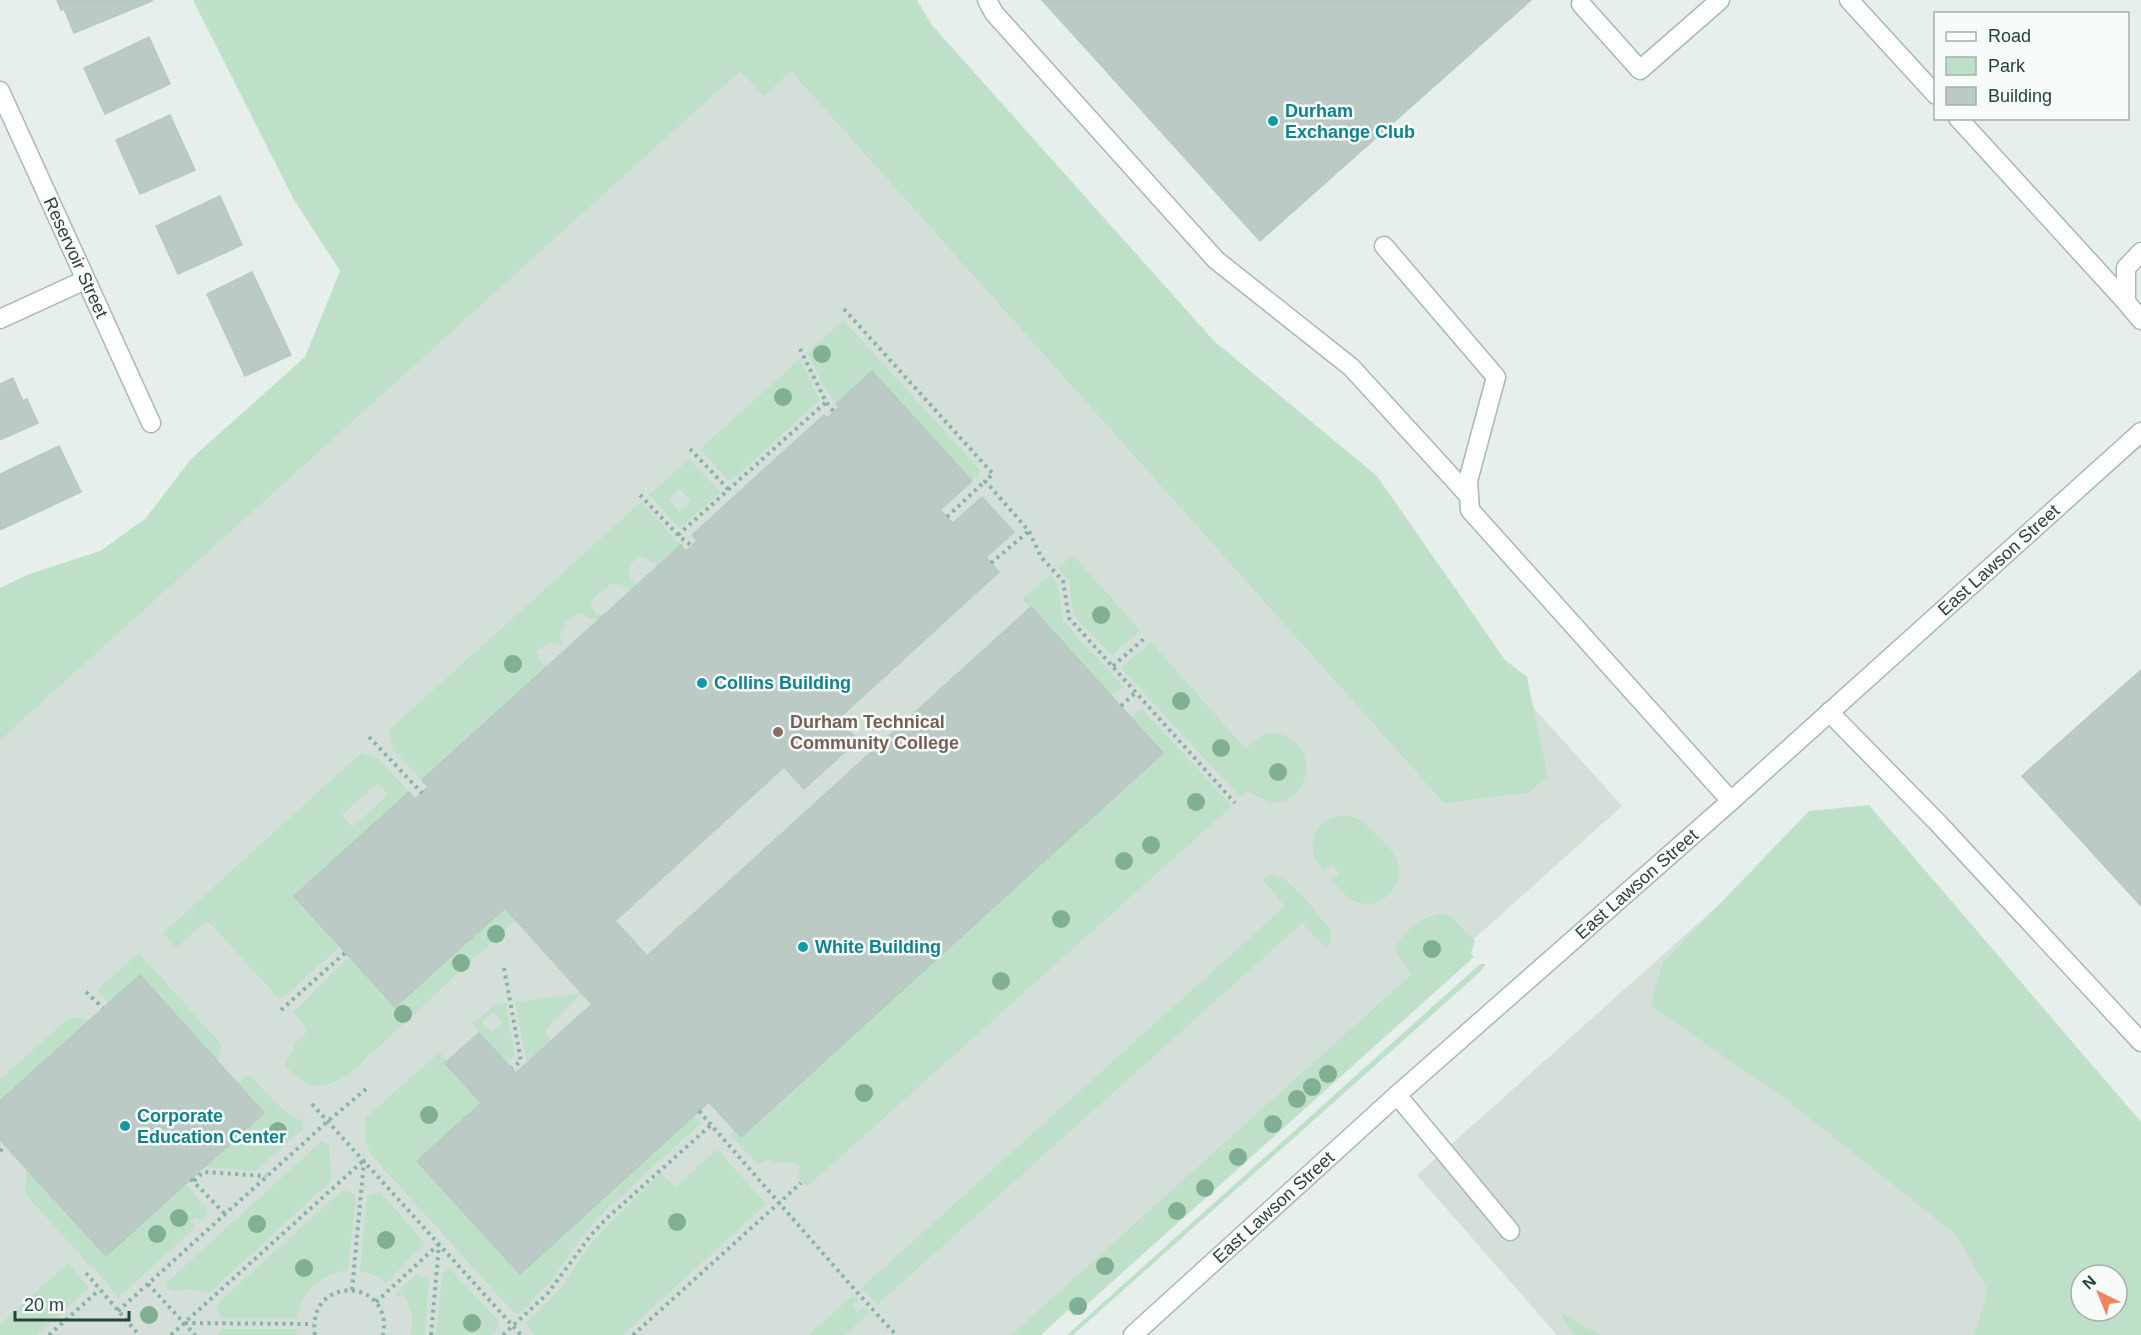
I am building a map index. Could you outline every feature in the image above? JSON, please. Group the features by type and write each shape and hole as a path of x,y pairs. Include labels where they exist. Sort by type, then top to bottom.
{"street":[{"path":"987,0 994,13 1216,260 1351,367 1469,496"},
{"path":"1581,4 1640,70 1720,0"},
{"path":"1849,0 1934,93"},
{"name":"Reservoir Street","path":"0,91 151,423"},
{"path":"1960,120 2141,320"},
{"path":"1384,246 1496,377 1468,481 1470,510 1731,801"},
{"path":"2126,302 2126,268 2141,252"},
{"path":"0,319 85,280"},
{"name":"East Lawson Street","path":"1133,1335 1397,1095 1731,801 2141,432"},
{"path":"1830,712 1938,823 2141,1042"},
{"path":"1397,1095 1510,1231"}],"path":[{"path":"844,309 993,474 947,517"},
{"path":"800,349 826,402 834,412"},
{"path":"678,535 826,402"},
{"path":"690,449 729,490"},
{"path":"985,481 1029,531 1041,557 1065,584 1069,618 1235,803"},
{"path":"640,495 678,535 692,546"},
{"path":"992,563 1029,531"},
{"path":"1113,666 1146,637"},
{"path":"1121,706 1136,692"},
{"path":"369,737 422,793"},
{"path":"281,1010 345,953"},
{"path":"504,968 520,1061 512,1068"},
{"path":"86,992 103,1008"},
{"path":"118,1311 366,1089"},
{"path":"312,1104 521,1335"},
{"path":"699,1111 896,1335"},
{"path":"503,1335 548,1293 591,1235 606,1219 711,1125"},
{"path":"0,1151 5,1146"},
{"path":"352,1290 364,1160"},
{"path":"171,1335 364,1160"},
{"path":"225,1214 192,1180 203,1172 267,1176"},
{"path":"633,1335 801,1183"},
{"path":"376,1302 439,1244"},
{"path":"431,1335 439,1244"},
{"path":"86,1273 139,1335"},
{"path":"148,1284 195,1335"},
{"path":"49,1335 99,1290"},
{"path":"315,1335 313,1324 318,1308 329,1296 352,1290 363,1292 376,1302 384,1318 383,1335"},
{"path":"184,1323 313,1324"}],"shaded area":[{"name":"Durham Technical Community College","path":"733,0 897,0 1622,806 1033,1335 0,1335 0,658"},
{"path":"1714,909 2061,1296 2017,1335 1557,1335 1417,1175"}],"green space":[{"path":"193,0 917,0 931,24 1214,341 1377,476 1505,660 1527,677 1548,778 1527,793 1444,803 791,71 764,96 740,71 0,740 0,588 27,575 100,551 145,519 192,458 305,357 340,271 293,198"},
{"path":"843,320 981,471 971,480 873,371 836,404 827,392 807,353"},
{"path":"800,359 820,400 730,482 700,449"},
{"path":"689,459 720,492 680,528 649,495","holes":["680,489 691,501 679,511 669,499"]},
{"path":"641,502 681,545 657,566 643,556 633,562 629,570 630,578 638,584 631,591 622,585 612,583 597,595 590,604 596,614 603,616 597,621 579,613 566,622 560,634 562,645 549,642 536,652 541,662 548,665 422,780 393,750 388,731"},
{"path":"1073,555 1140,630 1112,656 1076,618 1073,611 1069,582 1058,568"},
{"path":"1050,574 1058,586 1063,621 1123,686 1111,696 1031,607 1022,600"},
{"path":"1151,642 1245,748 1272,733 1286,736 1299,746 1304,755 1306,776 1296,794 1288,800 1278,802 1266,800 1248,791 1241,798 1121,668"},
{"path":"1142,709 1232,806 807,1187 797,1177 800,1168 792,1162 775,1163 771,1160 758,1165 730,1135 735,1131 741,1137 1163,753 1131,717"},
{"path":"361,753 378,758 409,792 294,896 340,947 280,1000 209,922 203,924 176,948 163,933","holes":["378,783 388,795 352,827 342,815"]},
{"path":"1869,805 2141,1122 2141,1335 1974,1335 1988,1290 1956,1235 1788,1101 1650,1005 1663,963 1809,811"},
{"path":"1348,815 1361,821 1390,848 1398,863 1399,873 1393,890 1387,897 1371,904 1349,898 1332,880 1339,873 1332,865 1324,871 1313,852 1315,834 1319,827 1336,817"},
{"path":"1272,875 1288,882 1311,905 1329,928 1331,938 1326,948 1302,923 877,1305 861,1288 1285,906 1262,879"},
{"path":"505,908 516,920 347,1076 328,1084 313,1085 299,1079 285,1065 297,1041 307,1032 305,1026 293,1012 349,957 395,1007"},
{"path":"1444,914 1453,918 1475,941 1471,953 1474,957 1074,1316 1068,1310 1041,1335 1011,1335 1412,974 1398,956 1395,947 1416,924 1429,917"},
{"path":"139,953 221,1044 217,1061 140,975 109,1003 97,990"},
{"path":"1480,964 1486,964 1480,972 1073,1335 1067,1335"},
{"path":"582,993 544,1031 552,1041 527,1064 515,1002"},
{"path":"506,1003 515,1055 506,1063 472,1024 494,1005","holes":["493,1013 502,1023 492,1032 482,1022"]},
{"path":"70,1017 91,1019 0,1101 0,1079"},
{"path":"440,1052 481,1103 417,1161 520,1273 694,1116 701,1123 603,1213 579,1241 549,1284 519,1314 514,1313 375,1159 367,1144 366,1117"},
{"path":"250,1074 281,1107 304,1122 303,1129 256,1171 204,1167 264,1113 237,1082"},
{"path":"322,1141 329,1146 332,1180 209,1293 186,1289 171,1291 166,1285 167,1282"},
{"path":"717,1149 766,1204 623,1335 534,1335 526,1323 559,1290 601,1232 661,1173 675,1187"},
{"path":"26,1169 106,1256 185,1184 208,1212 201,1222 196,1217 190,1221 196,1227 118,1298 93,1266 91,1267 25,1194"},
{"path":"345,1190 356,1195 348,1270 329,1275 314,1285 303,1300 297,1318 221,1318 217,1308 219,1302 341,1191"},
{"path":"380,1192 425,1243 386,1283 379,1277 360,1271 367,1196"},
{"path":"68,1263 89,1288 37,1335 0,1335 0,1324"},
{"path":"449,1268 498,1320 498,1327 490,1335 436,1335 442,1274"},
{"path":"416,1274 422,1278 429,1277 425,1335 411,1335 413,1317 405,1297 403,1294 394,1297"},
{"path":"853,1295 858,1300 852,1306 857,1312 864,1306 870,1312 845,1335 809,1335"},
{"path":"1560,1313 1601,1335 1573,1335"},
{"path":"222,1329 296,1329 297,1335 218,1335"}],"building":[{"path":"57,0 152,1 74,33 64,9 61,10"},
{"name":"Durham Exchange Club","path":"1042,0 1531,0 1260,241"},
{"path":"149,37 170,84 105,114 84,68"},
{"path":"170,115 195,170 140,194 116,140"},
{"path":"220,196 242,245 178,274 156,226"},
{"path":"252,272 291,355 245,376 207,294"},
{"name":"Collins Building","path":"872,371 972,481 940,510 953,523 982,497 1014,532 986,557 999,572 838,719 858,740 804,789 784,767 615,921 631,938 577,988 505,908 395,1007 294,896 409,792 415,799 428,787 422,780 681,545 686,551 697,541 692,535 824,415 827,418 839,407 836,404"},
{"path":"13,378 23,401 27,399 38,423 0,440 0,384"},
{"path":"59,446 81,492 0,530 0,474"},
{"name":"White Building","path":"1031,607 1163,753 741,1137 709,1102 520,1274 417,1161 481,1103 445,1063 479,1033 516,1073 592,1004 577,988 631,938 647,956"},
{"path":"2141,670 2141,906 2022,776"},
{"name":"Corporate Education Center","path":"140,975 264,1113 106,1256 0,1140 0,1101"}],"place":[{"name":"Durham Exchange Club","path":"1273,121"},
{"name":"Collins Building","path":"702,683"},
{"name":"Durham Technical Community College","path":"778,732"},
{"name":"White Building","path":"803,947"},
{"name":"Corporate Education Center","path":"125,1126"}]}
